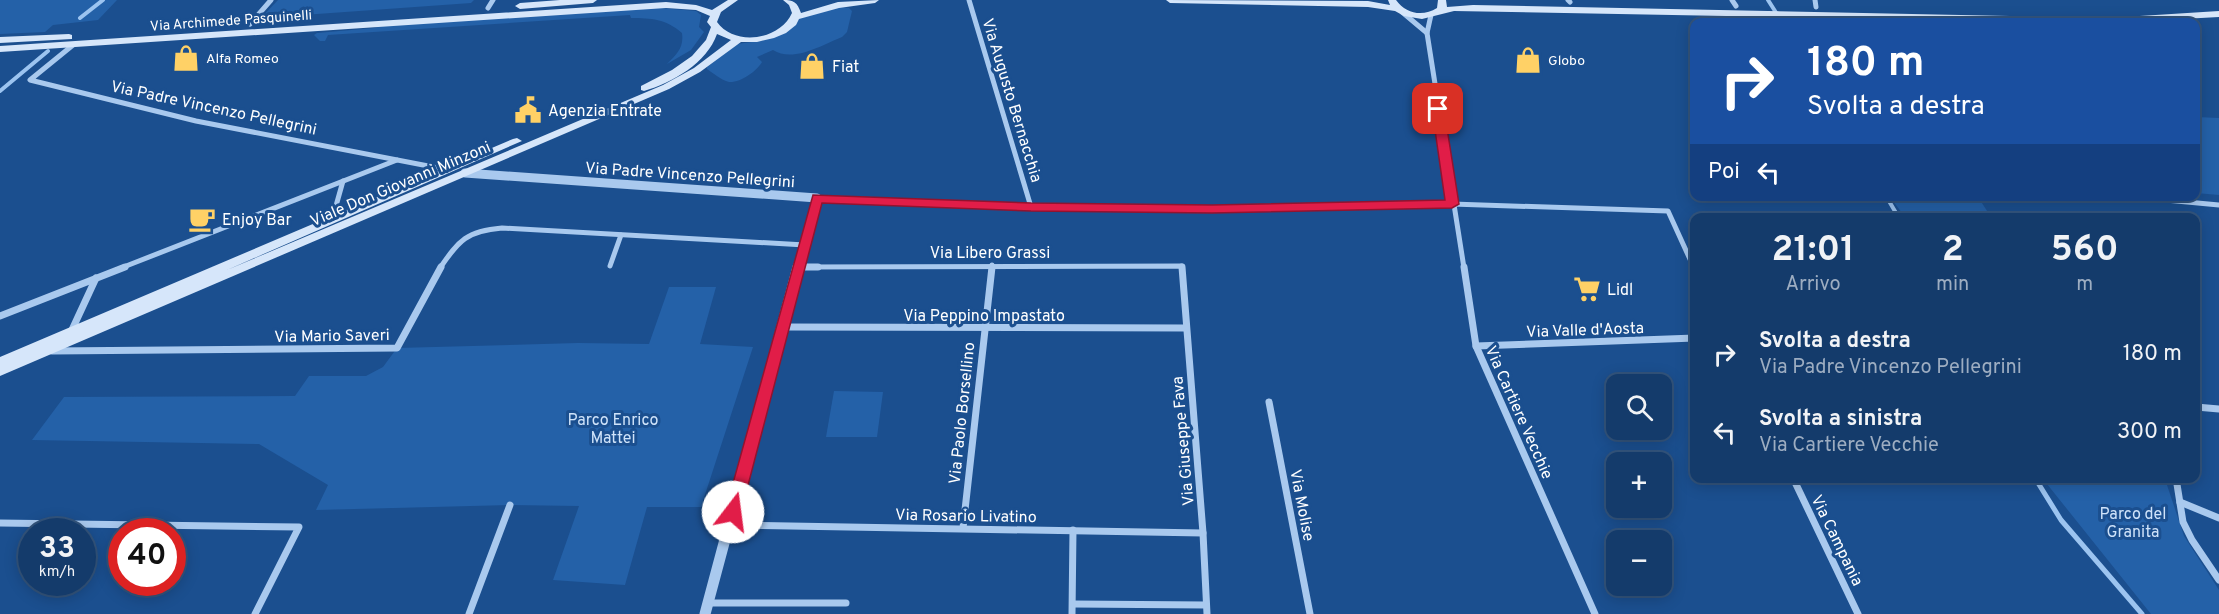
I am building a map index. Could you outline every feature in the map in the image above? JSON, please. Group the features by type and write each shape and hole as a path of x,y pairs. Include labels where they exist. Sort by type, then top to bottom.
{"main road":[{"name":"Via Archimede Pasquinelli","path":"0,40 250,24 490,4 593,0"},
{"path":"714,29 712,22 714,15 723,5 734,0"},
{"path":"788,0 793,0"},
{"path":"788,0 796,8 796,17"},
{"name":"Viale Don Giovanni Minzoni","path":"0,362 625,96 669,75 705,49 712,38 714,29 724,36 739,39 768,36 791,25 796,17 838,5 875,0"},
{"path":"1170,0 1368,4 1396,6 1416,16 1435,14 1453,8 1473,8 1753,9 2025,18"},
{"path":"1435,14 1444,5 1442,0"},
{"path":"1473,0 1734,3 1753,9"},
{"path":"1802,10 1816,4 2099,14 2219,7"},
{"name":"Via Archimede Pasquinelli","path":"0,49 666,5 693,6 706,9 714,15"},
{"path":"2156,18 2219,14"},
{"name":"Viale Don Giovanni Minzoni","path":"0,371 666,87 697,70 739,39"}],"street":[{"path":"250,24 271,0"},
{"name":"Via Augusto Bernacchia","path":"969,0 1031,207"},
{"path":"1396,6 1426,33"},
{"name":"Via Cartiere Vecchie","path":"1435,14 1426,33 1476,346 1595,614"},
{"name":"Via Padre Vincenzo Pellegrini","path":"74,45 30,80 196,122 449,170"},
{"path":"0,316 397,159"},
{"name":"Via Padre Vincenzo Pellegrini","path":"465,173 817,198 1031,207 1234,209 1452,204 1668,211 1690,260"},
{"path":"332,220 343,181"},
{"path":"817,198 707,608 846,603"},
{"path":"2176,201 2219,205"},
{"name":"Via Mario Saveri","path":"47,351 397,348 453,247 469,234 484,229 502,228 805,245"},
{"path":"610,266 621,235"},
{"name":"Via Paolo Borsellino","path":"963,528 992,265"},
{"name":"Via Libero Grassi","path":"799,267 1182,266"},
{"name":"Via Giuseppe Fava","path":"1182,266 1203,533 1206,610"},
{"path":"71,332 96,277"},
{"name":"Via Peppino Impastato","path":"783,327 1186,328"},
{"name":"Via Valle d'Aosta","path":"1476,346 1690,338"},
{"name":"Via Molise","path":"1269,402 1310,614"},
{"path":"2200,407 2219,409"},
{"name":"Via Campania","path":"1795,483 1858,614"},
{"path":"2177,483 2183,522 2192,540 2219,580"},
{"path":"2180,502 2219,518"},
{"path":"469,614 510,505"},
{"path":"0,523 300,527 255,614"},
{"name":"Via Rosario Livatino","path":"729,525 1203,533"},
{"path":"1072,614 1073,530"},
{"path":"1073,604 1206,610"}],"green space":[{"path":"0,0 117,0 98,20 53,25 45,32 0,34"},
{"path":"278,0 474,0 471,3 261,18"},
{"path":"649,7 696,11 701,15 699,27 704,32 691,50 667,64 681,47 682,33 664,22 631,18 630,15 328,35 325,41 320,41 314,35 396,23"},
{"path":"840,7 849,8 852,11 847,32 842,37 798,54 781,54 773,50 757,57 762,62 752,73 733,82 723,80 707,69 737,44 765,40 800,18"},
{"path":"2200,117 2219,118 2219,195 2200,193"},
{"path":"1893,201 1981,201 1988,213 1902,213"},
{"name":"Parco Enrico Mattei","path":"669,287 716,287 700,344 753,347 701,507 647,507 625,585 553,580 579,506 510,505 316,510 328,485 259,444 32,440 64,397 295,396 309,376 366,376 383,367 397,348 578,343 649,344"},
{"path":"834,391 883,392 877,437 826,437"},
{"name":"Parco del Granita","path":"2046,483 2166,483 2184,536 2219,590 2219,614 2151,614"}],"waterway":[{"path":"80,18 103,0"},
{"path":"1768,0 1779,18"},
{"path":"0,91 48,51"},
{"path":"1889,201 1896,213"},
{"path":"2038,483 2061,520 2142,614"}],"place":[{"name":"Alfa Romeo","path":"186,58"},
{"name":"Globo","path":"1528,60"},
{"name":"Fiat","path":"812,66"},
{"name":"Agenzia Entrate","path":"528,110"},
{"name":"Enjoy Bar","path":"202,219"},
{"name":"Lidl","path":"1587,289"}],"route":[{"path":"733,512 817,198 1031,207 1212,209 1452,204 1438,109"}]}
